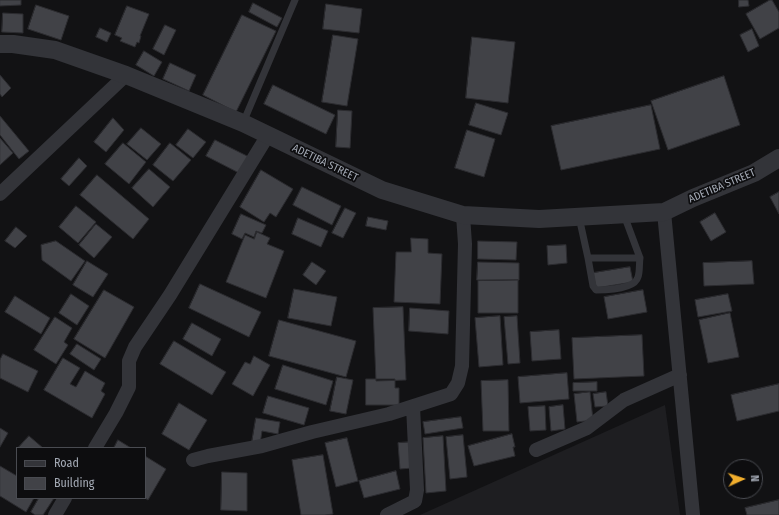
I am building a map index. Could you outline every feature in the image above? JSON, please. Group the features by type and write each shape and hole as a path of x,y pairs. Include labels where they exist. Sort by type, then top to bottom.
{"street":[{"name":"ADETIBA STREET","path":"0,44 13,44 55,50 126,75 243,123 382,190 464,215 539,220 664,212 693,198 754,173 779,158"},
{"path":"0,194 126,75"},
{"path":"96,447 116,414 129,388 129,361 135,347 170,295 268,135"},
{"path":"664,212 693,515"},
{"path":"193,460 262,446 312,432 389,414 451,394 458,383 462,366 465,244 464,215"},
{"path":"536,450 586,428 624,400 680,375"},
{"path":"387,515 415,501 417,490 413,406"},
{"path":"55,515 64,499"}],"lane":[{"path":"243,123 295,0"},
{"path":"579,217 593,286 596,290 603,290 625,287 633,284 638,279 640,258 624,214"},
{"path":"588,258 640,258"}],"shaded area":[{"path":"665,405 680,515 420,515"}],"building":[{"path":"0,0 21,0 21,5 0,6"},
{"path":"739,0 748,0 749,6 739,7"},
{"path":"772,0 779,12 779,28 760,39 746,14"},
{"path":"253,3 282,18 277,27 249,12"},
{"path":"326,4 362,9 359,33 323,29"},
{"path":"36,5 69,16 61,40 28,29"},
{"path":"127,6 149,14 140,36 139,43 137,42 135,47 120,41 122,38 115,35"},
{"path":"3,13 23,14 23,33 2,32"},
{"path":"242,15 276,31 236,112 203,95"},
{"path":"165,25 176,30 164,55 153,49"},
{"path":"100,28 111,33 107,42 96,37"},
{"path":"752,29 759,46 748,52 740,35"},
{"path":"333,35 358,39 347,106 322,102"},
{"path":"472,37 515,42 508,103 466,98"},
{"path":"144,51 162,62 154,76 136,65"},
{"path":"170,63 196,75 189,91 163,79"},
{"path":"0,75 11,88 2,97 0,94"},
{"path":"724,76 740,125 668,150 651,101"},
{"path":"273,85 335,115 326,134 264,104"},
{"path":"476,103 508,113 501,135 469,125"},
{"path":"651,105 660,149 561,170 551,126"},
{"path":"338,110 352,111 350,148 336,147"},
{"path":"0,116 29,151 19,159 0,135"},
{"path":"113,118 124,130 106,152 94,142"},
{"path":"141,128 161,144 147,160 127,144"},
{"path":"188,129 206,142 193,158 176,145"},
{"path":"467,130 495,139 484,177 455,168"},
{"path":"0,138 13,153 0,165"},
{"path":"215,140 249,157 241,174 206,156"},
{"path":"123,143 146,162 129,184 105,164"},
{"path":"170,143 191,160 173,181 153,165"},
{"path":"79,158 87,166 69,186 61,179"},
{"path":"149,169 170,187 153,207 132,188"},
{"path":"261,170 293,189 276,217 270,213 264,222 240,207"},
{"path":"97,175 149,219 133,239 80,195"},
{"path":"302,187 341,206 332,225 293,205"},
{"path":"779,192 779,214 770,197"},
{"path":"76,206 96,222 78,243 59,227"},
{"path":"345,208 356,213 343,238 332,233"},
{"path":"715,213 726,232 711,241 700,222"},
{"path":"241,214 266,225 262,233 256,231 254,237 245,233 242,239 232,234"},
{"path":"368,217 388,221 386,230 366,226"},
{"path":"298,218 328,231 321,247 292,234"},
{"path":"96,224 112,237 94,258 79,245"},
{"path":"16,227 27,236 15,248 5,241"},
{"path":"257,232 270,238 267,244 284,251 266,298 226,282 245,235 254,239"},
{"path":"411,238 428,239 428,253 442,254 440,304 394,302 396,252 411,252"},
{"path":"56,241 85,261 71,281 42,260 41,245"},
{"path":"478,241 517,242 516,260 478,259"},
{"path":"566,245 567,263 548,265 547,246"},
{"path":"87,261 108,274 93,297 73,285"},
{"path":"752,261 754,284 704,286 703,263"},
{"path":"312,262 326,271 316,285 303,275"},
{"path":"478,262 519,263 519,280 477,280"},
{"path":"630,267 633,282 596,288 593,273"},
{"path":"518,280 518,313 478,313 478,281"},
{"path":"200,284 261,312 249,337 189,308"},
{"path":"294,289 337,297 331,326 288,318"},
{"path":"104,290 134,307 105,358 74,339"},
{"path":"643,290 647,312 608,319 604,297"},
{"path":"71,294 89,306 77,325 59,313"},
{"path":"728,294 732,311 698,317 695,300"},
{"path":"15,296 50,318 41,334 5,312"},
{"path":"403,307 406,380 376,381 373,308"},
{"path":"410,308 449,311 448,334 409,331"},
{"path":"730,313 739,357 708,363 699,320"},
{"path":"500,316 503,365 479,367 475,318"},
{"path":"517,316 520,363 508,364 504,317"},
{"path":"55,317 72,328 64,342 68,345 56,364 34,350"},
{"path":"279,320 356,341 346,377 269,356"},
{"path":"192,323 221,339 212,356 183,339"},
{"path":"559,330 561,359 532,361 530,332"},
{"path":"642,335 644,376 574,379 572,338"},
{"path":"174,341 226,372 212,395 160,364"},
{"path":"77,344 101,359 94,370 70,354"},
{"path":"3,354 38,371 28,392 0,378 0,360"},
{"path":"254,356 270,365 253,396 232,384 245,362 250,364"},
{"path":"63,358 80,368 70,384 76,387 85,371 105,383 101,391 105,394 92,418 44,390"},
{"path":"283,365 333,381 326,405 275,389"},
{"path":"567,373 569,399 520,403 518,377"},
{"path":"337,377 353,380 346,414 330,411"},
{"path":"366,379 395,379 395,388 399,388 399,405 366,405"},
{"path":"508,380 509,431 483,431 481,381"},
{"path":"597,382 597,391 573,391 573,383"},
{"path":"779,384 779,411 737,421 731,395"},
{"path":"590,392 593,420 577,422 574,394"},
{"path":"606,392 608,406 595,407 593,394"},
{"path":"268,396 309,408 304,425 263,413"},
{"path":"179,403 207,420 189,450 162,434"},
{"path":"563,405 565,429 551,431 549,407"},
{"path":"545,406 546,430 530,431 528,407"},
{"path":"461,417 463,428 425,434 423,422"},
{"path":"256,418 280,422 278,434 262,431 260,444 252,442"},
{"path":"0,428 8,433 0,447"},
{"path":"512,434 515,447 513,447 515,456 474,466 468,446"},
{"path":"463,435 467,477 450,479 446,437"},
{"path":"29,436 42,447 19,447"},
{"path":"443,436 446,491 426,493 423,438"},
{"path":"347,438 358,481 336,487 325,443"},
{"path":"118,440 129,447 114,447"},
{"path":"411,442 413,468 400,469 398,443"},
{"path":"323,455 333,514 301,515 292,460"},
{"path":"146,457 166,469 148,500 146,499"},
{"path":"0,466 16,475 16,499 33,499 26,512 0,496"},
{"path":"396,471 400,489 364,498 359,481"},
{"path":"222,472 247,473 247,511 221,510"},
{"path":"38,499 53,499 43,515 35,515 31,512"},
{"path":"779,500 779,515 747,515 745,508"}]}
